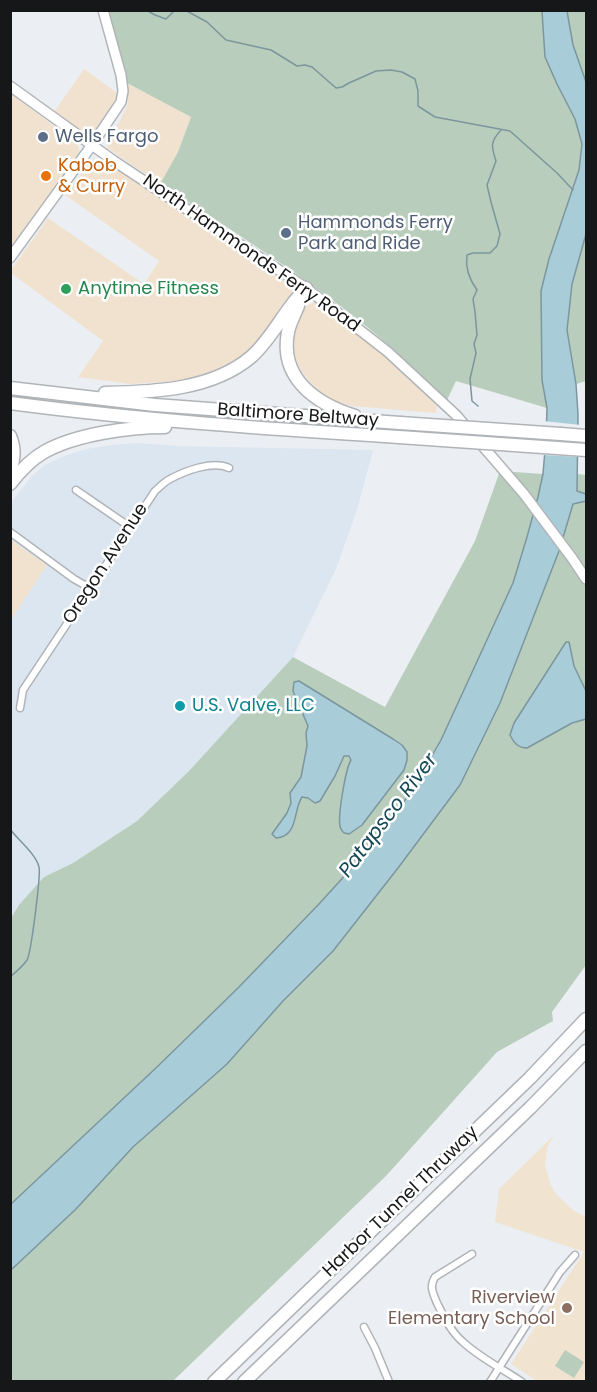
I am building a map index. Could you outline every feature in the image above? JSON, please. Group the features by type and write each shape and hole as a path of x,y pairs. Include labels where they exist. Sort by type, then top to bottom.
{"highway":[{"path":"50,393 153,391 182,387 223,374 238,366 259,349 306,288"},
{"path":"306,288 292,319 287,343 291,368 298,380 316,399 328,406 385,422"},
{"name":"Baltimore Beltway","path":"10,388 167,406 586,436"},
{"name":"Baltimore Beltway","path":"10,403 101,414 248,427 586,450"},
{"path":"10,484 22,469 44,452 80,438 142,427 248,427"},
{"path":"10,436 14,446 13,463 10,470"},
{"name":"Harbor Tunnel Thruway","path":"214,1382 530,1078 586,1019"},
{"name":"Harbor Tunnel Thruway","path":"244,1382 539,1100 586,1051"}],"main road":[{"path":"10,258 121,102 123,91 121,75 103,10"},
{"name":"North Hammonds Ferry Road","path":"10,87 92,145 306,288 377,343 456,415 524,494 586,579"}],"street":[{"name":"Oregon Avenue","path":"20,708 23,690 155,491 168,480 183,473 211,465 223,465 229,468"},
{"path":"76,490 130,527"},
{"path":"10,532 74,579 90,588"},
{"path":"472,1254 438,1274 432,1283 432,1292 453,1331 471,1349 522,1382"},
{"path":"490,1382 560,1272 575,1256"},
{"path":"364,1327 389,1382"}],"shaded area":[{"path":"84,69 117,93 113,108 97,132 90,134 86,134 54,112"},
{"path":"127,83 191,117 178,152 160,184 107,148 108,140 128,103"},
{"path":"10,93 77,143 80,152 11,250"},
{"path":"101,159 291,287 293,293 291,299 263,340 243,359 212,374 181,381 130,384 78,377 103,341 11,273 11,270 48,218 144,284 159,261 65,195 92,160"},
{"path":"314,302 383,352 437,402 436,413 351,406 335,402 321,393 300,369 293,348 293,337 301,315 305,307"},
{"path":"138,443 178,446 373,450 357,510 336,569 293,657 189,771 137,821 73,863 44,877 11,918 11,620 47,565 11,540 11,502 32,476 45,465 64,456 86,449"},
{"path":"11,540 48,565 11,620"},
{"name":"Riverview Elementary School","path":"554,1135 547,1148 545,1164 550,1184 556,1194 574,1211 586,1217 586,1381 537,1381 511,1364 584,1252 495,1222 499,1189"}],"green space":[{"path":"108,11 586,11 586,381 576,384 547,408 456,381 447,400 366,326 316,288 160,184 178,152 191,117 127,83"},
{"path":"500,471 586,475 586,965 552,1012 553,1021 497,1052 386,1176 173,1381 11,1382 11,918 19,905 44,877 73,863 137,821 189,771 293,657 385,707 475,541"},
{"path":"565,1350 584,1362 574,1378 555,1366"}],"water":[{"name":"Patapsco River","path":"542,11 567,11 573,45 586,82 586,234 572,284 567,330 576,384 578,414 577,491 586,494 586,501 573,504 559,551 500,703 460,785 398,868 333,951 283,1001 227,1064 133,1147 76,1209 11,1270 11,1204 238,988 368,850 411,792 441,740 513,583 543,474 547,408 542,380 541,291 549,259 579,170 582,144 575,119 545,57"},
{"path":"566,642 569,642 574,666 586,691 586,719 572,723 527,748 521,747 510,735 514,723"},
{"path":"299,681 393,739 407,752 404,770 362,825 349,834 341,829 340,816 342,794 351,760 349,756 344,756 320,801 315,803 302,797 292,828 288,833 276,838 272,834 287,813 291,803 290,793 301,777 307,746 308,726 293,691 294,682"}],"pier":[{"path":"543,421 581,425 581,457 542,455"}],"waterway":[{"path":"146,10 166,19 175,10"},
{"path":"185,10 207,22 226,40 271,50 297,66 312,67 336,88 376,71 402,72 415,79 418,106 435,117 510,131 573,190"},
{"path":"478,406 472,401 470,379 476,353 474,344 477,335 473,299 477,290 468,273 467,255 490,253 497,246 500,234 487,185 496,161 492,148 493,141 501,130"},
{"path":"10,829 34,857 39,867 29,955 24,964 10,977"}],"place":[{"name":"Wells Fargo","path":"43,137"},
{"name":"Kabob & Curry","path":"46,176"},
{"name":"Hammonds Ferry Park and Ride","path":"286,233"},
{"name":"Anytime Fitness","path":"66,289"},
{"name":"U.S. Valve, LLC","path":"180,706"},
{"name":"Riverview Elementary School","path":"567,1308"}]}
